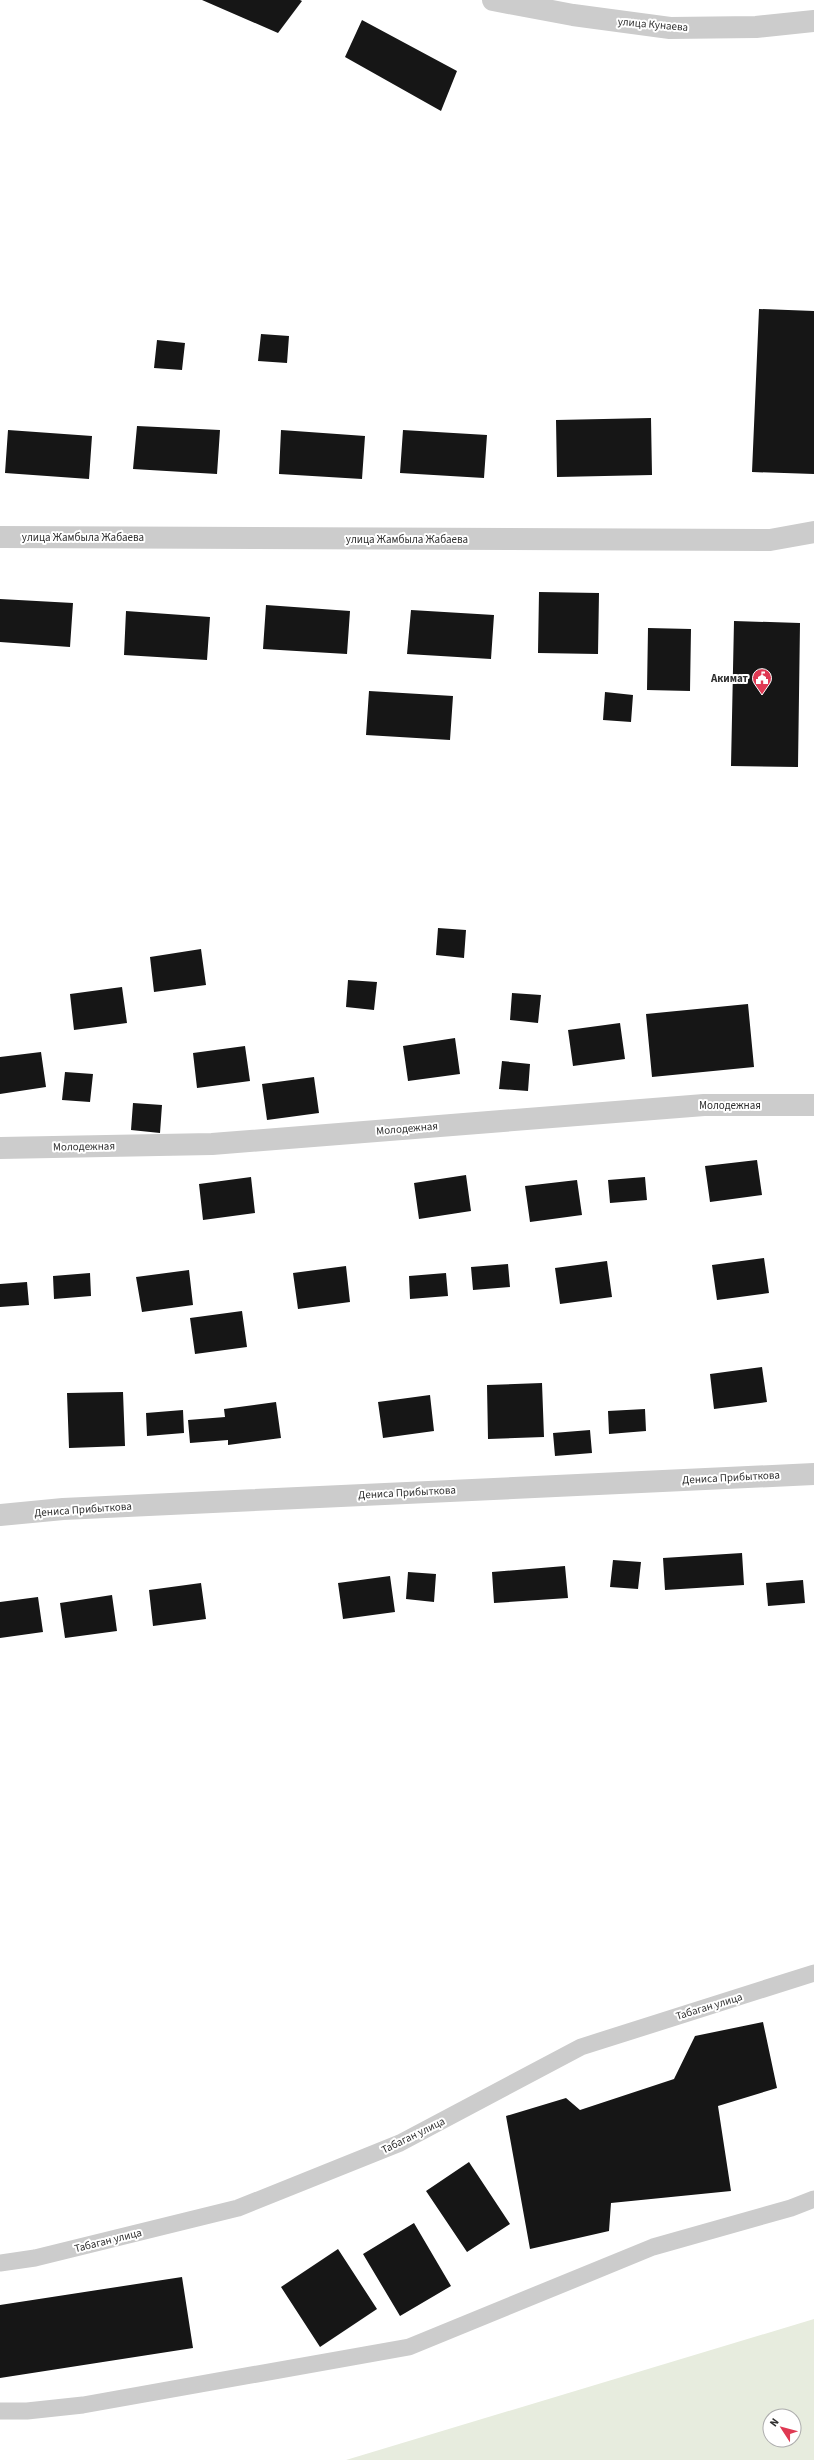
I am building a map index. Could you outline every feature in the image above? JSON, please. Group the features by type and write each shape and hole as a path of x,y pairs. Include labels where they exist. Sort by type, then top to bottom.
{"street":[{"name":"улица Кунаева","path":"493,0 573,15 670,28 756,27 814,21"},
{"name":"улица Жамбыла Жабаева","path":"0,537 770,540 814,532"},
{"name":"Молодежная","path":"0,1148 212,1144 704,1105 814,1105"},
{"name":"Дениса Прибыткова","path":"0,1515 63,1509 814,1474"}],"lane":[{"name":"Табаган улица","path":"0,2263 35,2258 238,2208 400,2143 581,2047 814,1973"},
{"path":"0,2411 27,2411 83,2405 409,2347 653,2247 790,2208 814,2199"}],"shaded area":[{"path":"814,2319 814,2460 346,2460"}],"building":[{"path":"202,0 300,0 302,1 278,33"},
{"path":"362,20 457,71 441,111 345,57"},
{"path":"759,309 814,311 814,474 752,472"},
{"path":"261,334 289,336 287,363 258,361"},
{"path":"157,340 185,343 182,370 154,368"},
{"path":"651,418 652,475 557,477 556,420"},
{"path":"137,426 220,430 217,474 133,469"},
{"path":"8,430 92,436 89,479 5,473"},
{"path":"281,430 365,436 362,479 279,474"},
{"path":"403,430 487,435 484,478 400,473"},
{"path":"539,592 599,593 598,654 538,653"},
{"path":"0,599 73,603 70,647 0,642"},
{"path":"266,605 350,611 347,654 263,649"},
{"path":"411,610 494,615 491,659 407,654"},
{"path":"126,611 210,617 207,660 124,655"},
{"path":"734,621 800,623 798,767 731,766"},
{"path":"648,628 691,629 690,691 647,690"},
{"path":"369,691 453,696 450,740 366,735"},
{"path":"605,692 633,695 631,722 603,720"},
{"path":"438,928 466,930 464,958 436,955"},
{"path":"201,949 206,985 154,992 150,957"},
{"path":"348,980 377,982 374,1010 346,1007"},
{"path":"122,987 127,1023 74,1030 70,994"},
{"path":"512,993 541,995 538,1023 510,1020"},
{"path":"748,1004 754,1067 652,1077 646,1014"},
{"path":"620,1023 625,1059 573,1066 568,1030"},
{"path":"455,1038 460,1074 408,1081 403,1046"},
{"path":"245,1046 250,1081 197,1088 193,1053"},
{"path":"41,1052 46,1087 0,1094 0,1057"},
{"path":"502,1061 530,1064 528,1091 499,1089"},
{"path":"65,1072 93,1074 90,1102 62,1100"},
{"path":"314,1077 319,1113 267,1120 262,1084"},
{"path":"133,1103 162,1105 160,1133 131,1130"},
{"path":"757,1160 762,1195 710,1202 705,1166"},
{"path":"466,1175 471,1211 419,1219 414,1183"},
{"path":"251,1177 255,1213 203,1220 199,1184"},
{"path":"645,1177 647,1200 610,1203 608,1180"},
{"path":"577,1180 582,1215 530,1222 525,1186"},
{"path":"764,1258 769,1293 717,1300 712,1265"},
{"path":"607,1261 612,1297 560,1304 555,1268"},
{"path":"508,1264 510,1287 473,1290 471,1267"},
{"path":"346,1266 350,1302 298,1309 293,1273"},
{"path":"189,1270 193,1305 142,1312 136,1277"},
{"path":"90,1273 91,1296 54,1299 53,1276"},
{"path":"446,1273 448,1296 410,1299 409,1276"},
{"path":"27,1282 29,1305 0,1307 0,1284"},
{"path":"242,1311 247,1347 195,1354 190,1318"},
{"path":"762,1367 767,1402 714,1409 710,1374"},
{"path":"542,1383 544,1437 488,1439 487,1385"},
{"path":"123,1392 125,1446 69,1448 67,1393"},
{"path":"430,1395 434,1431 383,1438 378,1402"},
{"path":"276,1402 281,1438 228,1445 228,1440 190,1443 188,1420 225,1417 224,1409"},
{"path":"645,1409 646,1431 609,1434 608,1411"},
{"path":"183,1410 184,1433 147,1436 146,1413"},
{"path":"590,1430 592,1453 555,1456 553,1433"},
{"path":"742,1553 744,1585 665,1590 663,1558"},
{"path":"613,1560 641,1562 638,1589 610,1587"},
{"path":"565,1566 568,1598 494,1603 492,1572"},
{"path":"408,1572 436,1574 434,1602 406,1599"},
{"path":"390,1576 395,1612 343,1619 338,1583"},
{"path":"803,1580 805,1603 768,1606 766,1583"},
{"path":"201,1583 206,1619 153,1626 149,1590"},
{"path":"112,1595 117,1631 65,1638 60,1603"},
{"path":"38,1597 43,1632 0,1638 0,1602"},
{"path":"763,2022 777,2088 718,2106 731,2191 611,2203 609,2231 530,2249 506,2116 566,2098 580,2110 674,2079 695,2036"},
{"path":"469,2162 510,2224 467,2252 426,2191"},
{"path":"414,2223 451,2286 400,2316 363,2254"},
{"path":"338,2249 377,2309 320,2347 281,2287"},
{"path":"182,2277 193,2348 0,2378 0,2305"}],"place":[{"name":"Акимат","path":"762,695"}]}
